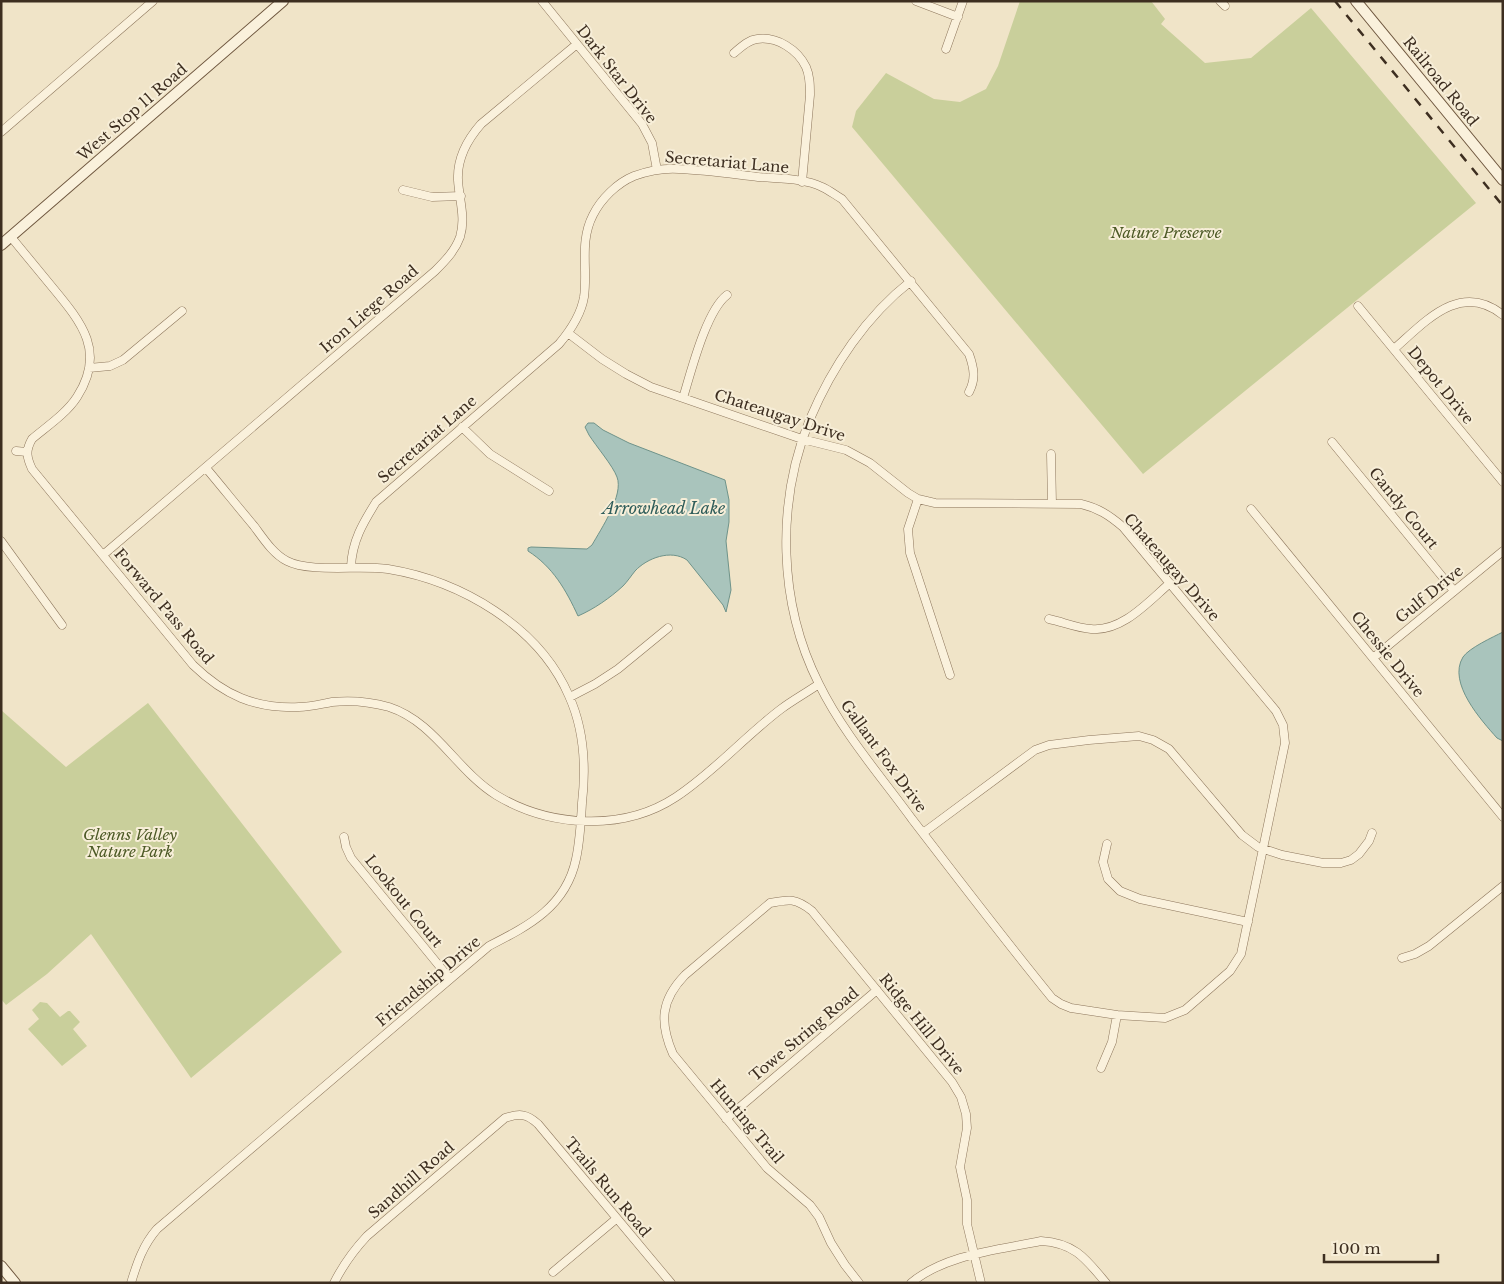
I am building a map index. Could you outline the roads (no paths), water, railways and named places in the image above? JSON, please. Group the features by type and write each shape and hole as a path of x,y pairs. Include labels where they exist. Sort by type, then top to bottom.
{"main road":[{"name":"West Stop 11 Road","path":"1,245 283,1"},
{"name":"Railroad Road","path":"1356,1 1503,180"},
{"path":"1,1266 15,1283"}],"street":[{"path":"1,132 153,1"},
{"name":"Dark Star Drive","path":"542,1 642,124 652,143 657,170"},
{"path":"916,1 958,17"},
{"path":"946,49 963,1"},
{"path":"734,53 744,44 757,39 771,39 787,46 798,55 806,67 810,81 810,95 802,182"},
{"name":"Iron Liege Road","path":"103,555 435,271 452,253 460,237 463,216 458,179 459,165 464,148 473,132 577,44"},
{"name":"Secretariat Lane","path":"351,567 354,542 359,529 376,502 559,344 568,333 580,310 584,296 584,245 587,228 593,215 600,203 615,188 633,177 657,170 678,169 802,182 822,187 842,199 970,354 974,366 974,374 969,392"},
{"path":"403,190 432,197 460,196"},
{"path":"11,237 76,316 86,336 90,354 86,379 76,398 32,439 27,452 16,451"},
{"name":"Gallant Fox Drive","path":"911,281 885,305 845,353 821,392 802,439 793,472 786,538 790,594 797,625 807,657 819,684 845,730 1052,998 1071,1008 1116,1015"},
{"path":"683,398 709,318 721,299 727,295"},
{"path":"1394,349 1435,314 1450,305 1474,302 1494,309 1503,315"},
{"name":"Depot Drive","path":"1358,306 1503,482"},
{"path":"89,368 110,366 123,360 182,311"},
{"name":"Chateaugay Drive","path":"568,333 602,359 651,387 802,439 846,450 870,463 918,499 935,503 1081,504 1107,513 1123,527 1276,711 1283,725 1285,743 1241,954 1230,971 1185,1010 1165,1018 1116,1015"},
{"path":"462,427 490,454 550,490"},
{"name":"Gandy Court","path":"1332,442 1454,591"},
{"name":"Forward Pass Road","path":"27,452 32,469 194,665 208,680 223,690 245,700 272,707 300,707 352,701 373,703 390,708 413,718 427,729 467,772 495,794 533,812 554,818 581,821"},
{"path":"1051,454 1052,504"},
{"name":"Friendship Drive","path":"131,1283 141,1252 157,1229 489,946 526,927 546,912 560,896 569,880 576,860 581,821 584,784 583,755 578,720 570,697 560,677 540,650 509,621 483,603 455,588 418,575 387,569 308,567 286,561 272,548 206,468"},
{"path":"918,499 908,529 910,553 950,675"},
{"name":"Chessie Drive","path":"1251,509 1503,817"},
{"path":"1,541 62,625"},
{"name":"Gulf Drive","path":"1373,658 1503,551"},
{"path":"1049,619 1091,629 1111,627 1127,619 1170,583"},
{"path":"570,697 618,669 668,628"},
{"path":"581,821 623,818 653,809 675,798 698,781 780,710 819,684"},
{"path":"923,833 1035,750 1049,745 1139,736 1153,740 1169,749 1242,835 1263,849 1323,863 1341,863 1351,860 1359,854 1372,833"},
{"name":"Lookout Court","path":"344,837 351,858 450,979"},
{"path":"1107,844 1103,862 1108,879 1120,891 1140,900 1248,922"},
{"path":"1402,958 1415,954 1429,946 1503,886"},
{"name":"Ridge Hill Drive","path":"664,1016 669,995 675,985 770,903 790,900 803,904 812,911 952,1082 961,1097 966,1114 967,1128 960,1156 960,1167 967,1200 967,1224 981,1283"},
{"name":"Towe String Road","path":"726,1119 877,990"},
{"path":"1101,1068 1112,1042 1116,1015"},
{"name":"Hunting Trail","path":"664,1016 666,1038 673,1054 767,1168 810,1205 819,1217 845,1265 859,1283"},
{"name":"Trails Run Road","path":"520,1114 538,1124 671,1283"},
{"name":"Sandhill Road","path":"334,1283 342,1266 366,1236 505,1118 520,1114"},
{"path":"552,1272 616,1219"},
{"path":"911,1283 932,1269 956,1260 1041,1241 1056,1242 1079,1252 1106,1283"}],"water":[{"name":"Arrowhead Lake","path":"588,423 594,423 603,430 629,443 725,480 729,500 729,522 726,541 731,590 726,612 723,605 687,560 674,555 667,555 660,556 640,566 613,595 596,607 578,616 569,597 552,572 528,551 528,548 531,547 587,549 592,545 615,502 618,484 617,477 589,435 585,427"},
{"path":"1503,632 1503,741 1497,738 1468,701 1459,678 1459,667 1463,657 1470,650"}],"railway":[{"path":"1335,1 1503,206"}],"park label":[{"name":"Nature Preserve","path":"1166,232"},
{"name":"Glenns Valley Nature Park","path":"130,842"}]}
